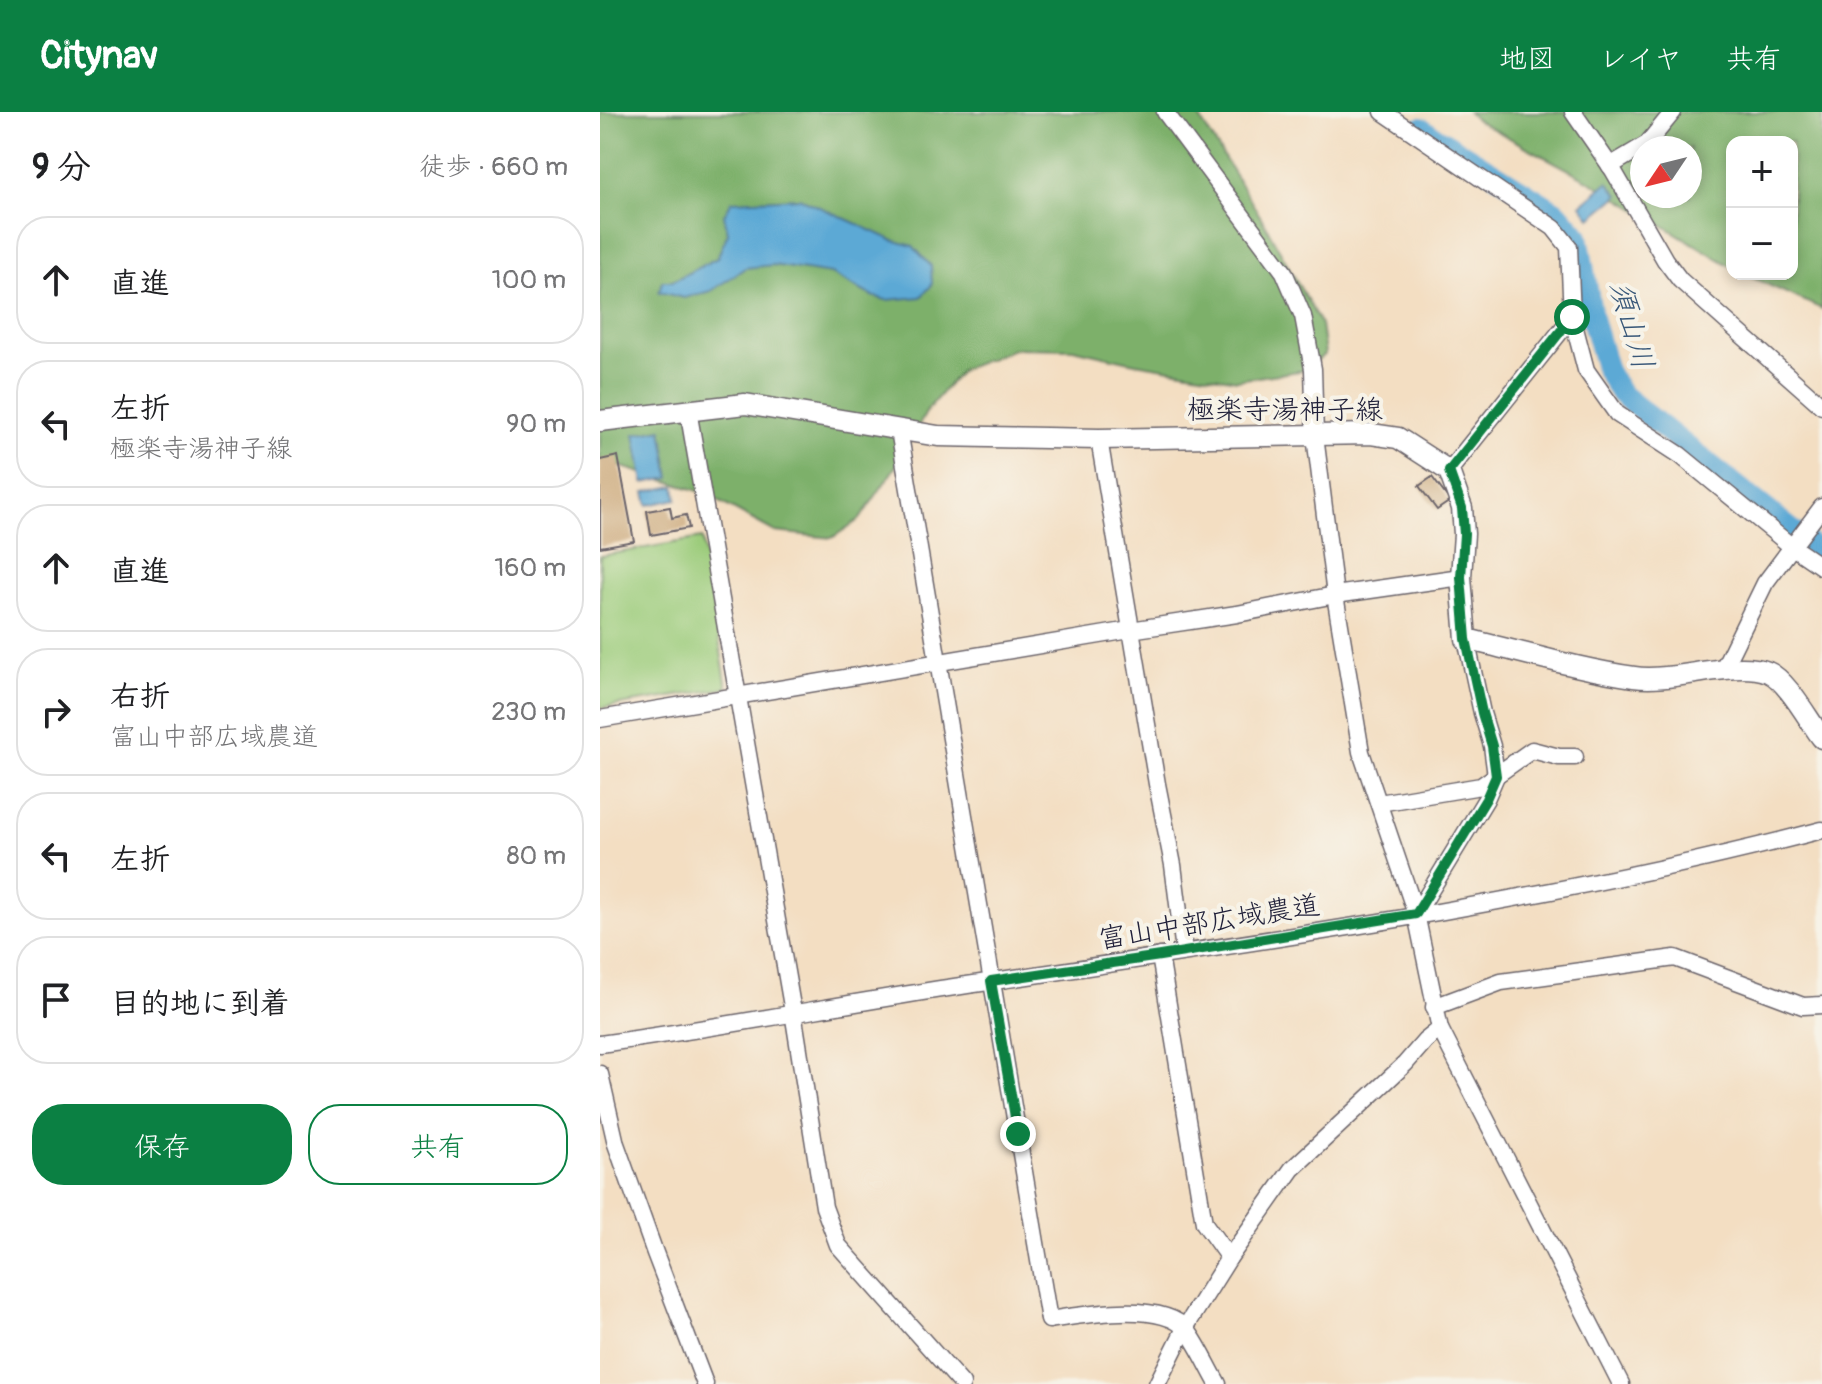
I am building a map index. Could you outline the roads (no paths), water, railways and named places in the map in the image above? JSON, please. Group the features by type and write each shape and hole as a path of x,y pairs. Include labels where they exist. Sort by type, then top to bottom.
{"main road":[{"name":"極楽寺湯神子線","path":"600,421 745,404 938,436 1099,439 1371,434 1398,438 1449,471"},
{"path":"1449,471 1462,508 1461,577 1466,639 1636,678 1673,678 1739,669 1767,672 1782,682 1822,738"}],"street":[{"path":"1165,112 1284,272 1303,316 1313,369 1315,436 1335,595 1361,752 1416,914 1440,1029 1621,1384"},
{"path":"1383,112 1554,228 1569,247 1572,317 1586,370 1617,414 1680,455 1791,546 1822,567"},
{"path":"1573,112 1680,280 1822,406"},
{"path":"1610,166 1647,144 1673,112"},
{"path":"1449,471 1572,317"},
{"path":"688,410 824,1207 838,1245 962,1384"},
{"path":"899,430 1049,1320 1116,1310 1157,1315 1185,1328 1218,1384"},
{"path":"1099,439 1173,865 1184,951"},
{"path":"1722,671 1765,583 1822,507"},
{"path":"600,719 1237,614 1335,595 1461,577"},
{"path":"1416,914 1486,799 1496,776 1492,746 1466,639"},
{"path":"1379,803 1481,786 1532,750 1559,757 1575,757"},
{"name":"富山中部広域農道","path":"600,1044 1537,894 1751,849 1822,830"},
{"path":"1160,956 1204,1223 1229,1258"},
{"path":"1434,1007 1501,982 1675,958 1803,1006 1822,1005"},
{"path":"1157,1384 1185,1328 1229,1258 1292,1169 1440,1029"},
{"path":"600,1074 616,1144 705,1384"}],"water":[{"path":"1608,182 1619,195 1591,218 1581,205"},
{"path":"800,198 892,240 913,246 931,266 932,285 921,297 886,300 831,274 773,265 745,268 711,291 684,298 659,292 662,281 673,281 717,258 728,233 724,215 732,201"},
{"path":"662,429 670,478 644,483 635,434"},
{"path":"675,486 677,499 648,505 645,492"}],"waterway":[{"name":"須山川","path":"1421,128 1558,213 1578,236 1592,318 1607,371 1621,394 1822,554"}]}
